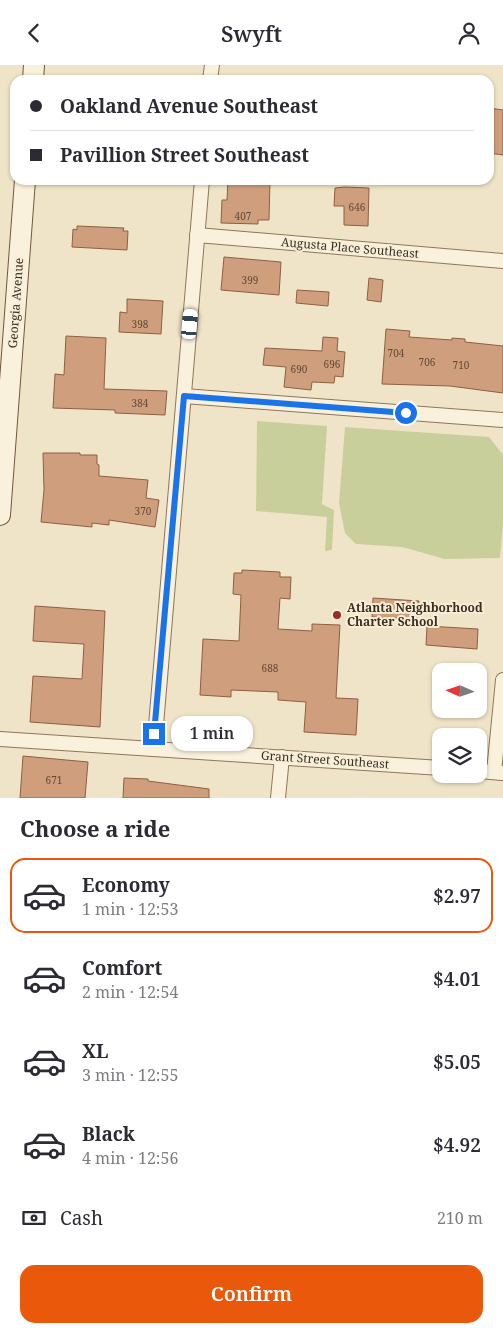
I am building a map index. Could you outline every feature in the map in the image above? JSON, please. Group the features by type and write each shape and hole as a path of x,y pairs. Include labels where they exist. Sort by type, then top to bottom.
{"main road":[{"name":"Georgia Avenue","path":"0,515 25,185"}],"street":[{"path":"154,749 202,185"},
{"name":"Augusta Place Southeast","path":"197,235 503,261"},
{"path":"184,396 503,420"},
{"path":"499,772 503,680"},
{"name":"Grant Street Southeast","path":"0,739 432,767"},
{"path":"278,798 282,757"}],"green space":[{"path":"257,421 327,426 322,504 334,510 332,550 325,551 327,517 256,511"},
{"path":"345,427 489,437 503,455 503,523 500,558 445,559 402,547 356,544 345,533 339,503"}],"building":[{"path":"494,109 503,110 503,155 494,154"},
{"path":"228,185 270,185 269,220 258,220 258,224 221,223 222,200 227,200"},
{"path":"335,188 369,188 368,226 344,225 344,206 334,206"},
{"path":"77,226 124,228 123,231 128,231 127,250 72,247 73,229 77,230"},
{"path":"224,257 281,262 279,295 221,290"},
{"path":"369,278 383,280 381,302 367,300"},
{"path":"297,290 329,292 328,306 296,303"},
{"path":"127,299 163,301 161,334 119,332 120,312 127,313"},
{"path":"386,329 410,331 409,337 465,339 465,342 503,346 503,393 450,386 382,384"},
{"path":"66,336 106,338 104,389 167,391 165,415 115,413 115,410 53,408 55,374 64,375"},
{"path":"323,337 338,338 337,351 345,352 343,377 335,376 334,383 312,382 311,390 284,387 286,367 263,365 265,348 322,351"},
{"path":"43,453 97,455 99,476 148,480 146,498 159,500 155,527 109,520 109,525 92,523 92,527 41,522 44,490"},
{"path":"242,570 280,572 280,577 291,577 290,599 280,598 278,629 312,631 312,624 340,625 336,698 358,699 356,735 304,732 306,702 278,700 278,692 231,690 231,697 200,695 203,639 239,641 241,595 233,594 234,573 242,573"},
{"path":"373,598 419,601 417,619 372,617"},
{"path":"35,606 105,611 100,727 30,722 33,676 82,679 84,644 33,641"},
{"path":"427,626 478,629 477,649 426,645"},
{"path":"23,756 88,762 85,798 20,798"},
{"path":"124,778 148,779 148,781 209,789 209,798 123,798"}],"place":[{"name":"Atlanta Neighborhood Charter School","path":"337,615"}],"route":[{"path":"154,734 184,396 406,413"}]}
